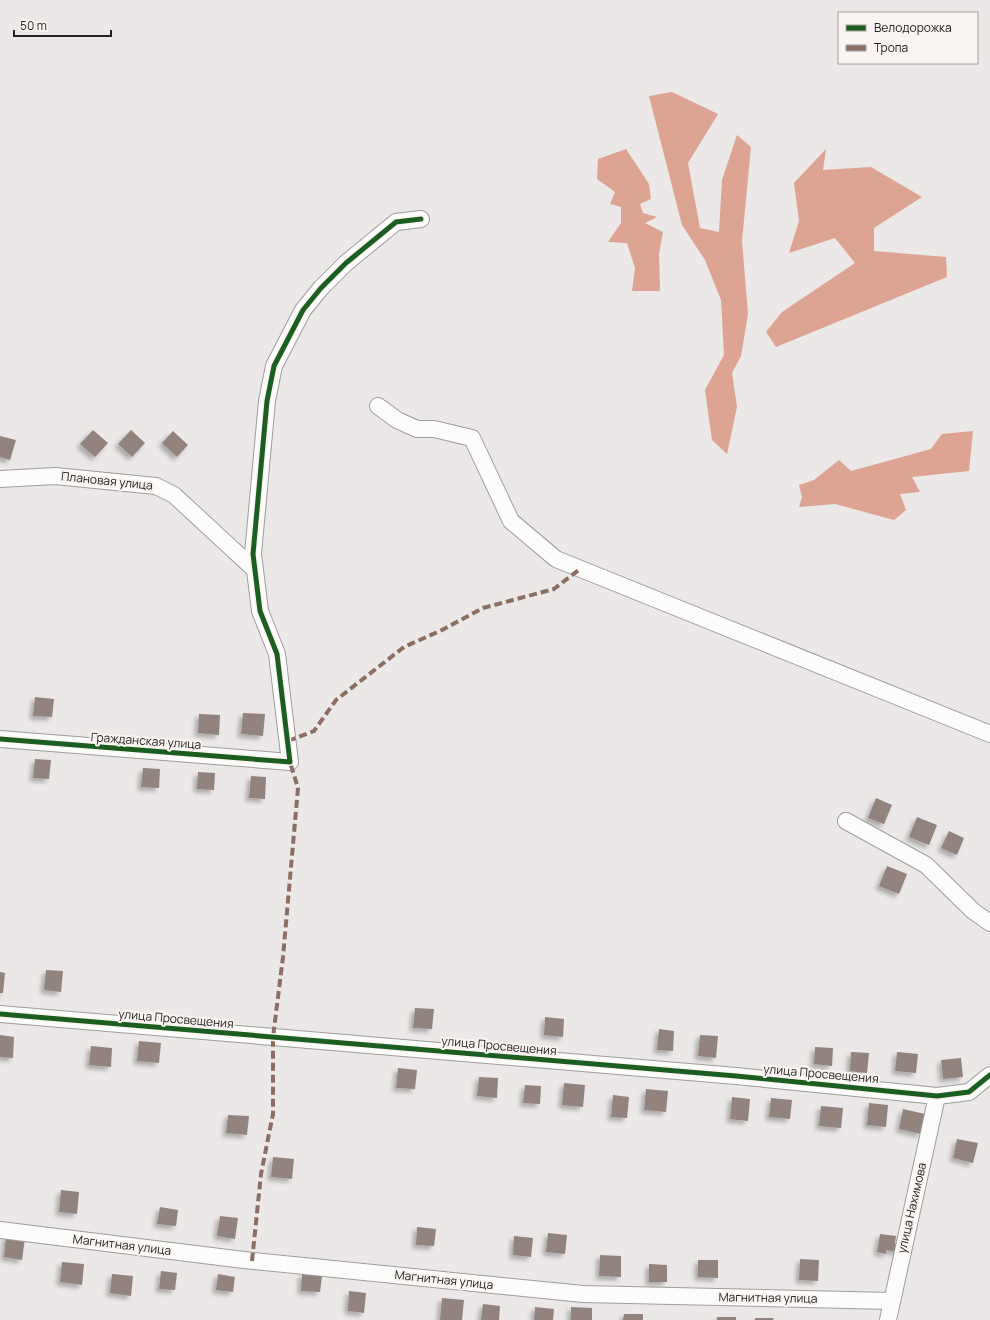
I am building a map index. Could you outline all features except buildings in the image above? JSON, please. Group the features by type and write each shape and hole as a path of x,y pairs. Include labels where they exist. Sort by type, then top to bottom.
{"street":[{"path":"255,570 253,554 266,401 274,366 287,338 303,310 321,288 346,263 396,222 421,220"},
{"path":"378,406 397,420 417,429 434,429 472,438 511,521 556,559 990,734"},
{"name":"Плановая улица","path":"0,478 56,476 156,486 174,495 255,570"},
{"name":"Гражданская улица","path":"0,739 290,762 277,654 260,611 255,570"},
{"path":"846,821 926,865 973,911 990,923"},
{"name":"улица Просвещения","path":"0,1014 721,1075 937,1096 969,1092 988,1078"},
{"name":"улица Нахимова","path":"888,1320 937,1096"},
{"name":"Магнитная улица","path":"0,1230 244,1260 583,1294 891,1301"}],"shaded area":[{"path":"672,92 718,114 688,163 700,228 719,232 722,180 737,135 751,147 742,241 748,314 741,356 732,373 737,407 727,454 712,440 705,390 724,355 721,300 705,260 682,225 649,96"},
{"path":"626,149 649,184 651,199 640,204 643,213 657,217 645,223 663,232 659,254 660,291 632,291 635,268 627,243 608,242 621,223 621,207 610,204 615,192 597,179 598,159"},
{"path":"826,149 823,170 871,167 922,197 874,228 874,251 946,257 947,277 776,347 766,332 782,312 855,263 835,238 789,253 799,221 794,183"},
{"path":"973,431 969,471 912,477 920,492 900,494 906,510 894,520 835,504 799,507 802,497 799,485 814,480 839,460 851,471 931,449 942,434"}],"marked path":[{"path":"288,741 314,731 336,700 404,647 442,630 483,608 554,589 580,569"},
{"path":"252,1261 261,1174 273,1114 273,1037 283,957 298,788 290,762"}],"cycle path":[{"path":"0,739 290,762 277,654 260,611 253,554 267,401 274,366 303,310 321,288 346,263 396,222 421,219"},
{"path":"0,1014 736,1076 937,1096 969,1092 990,1075"}]}
